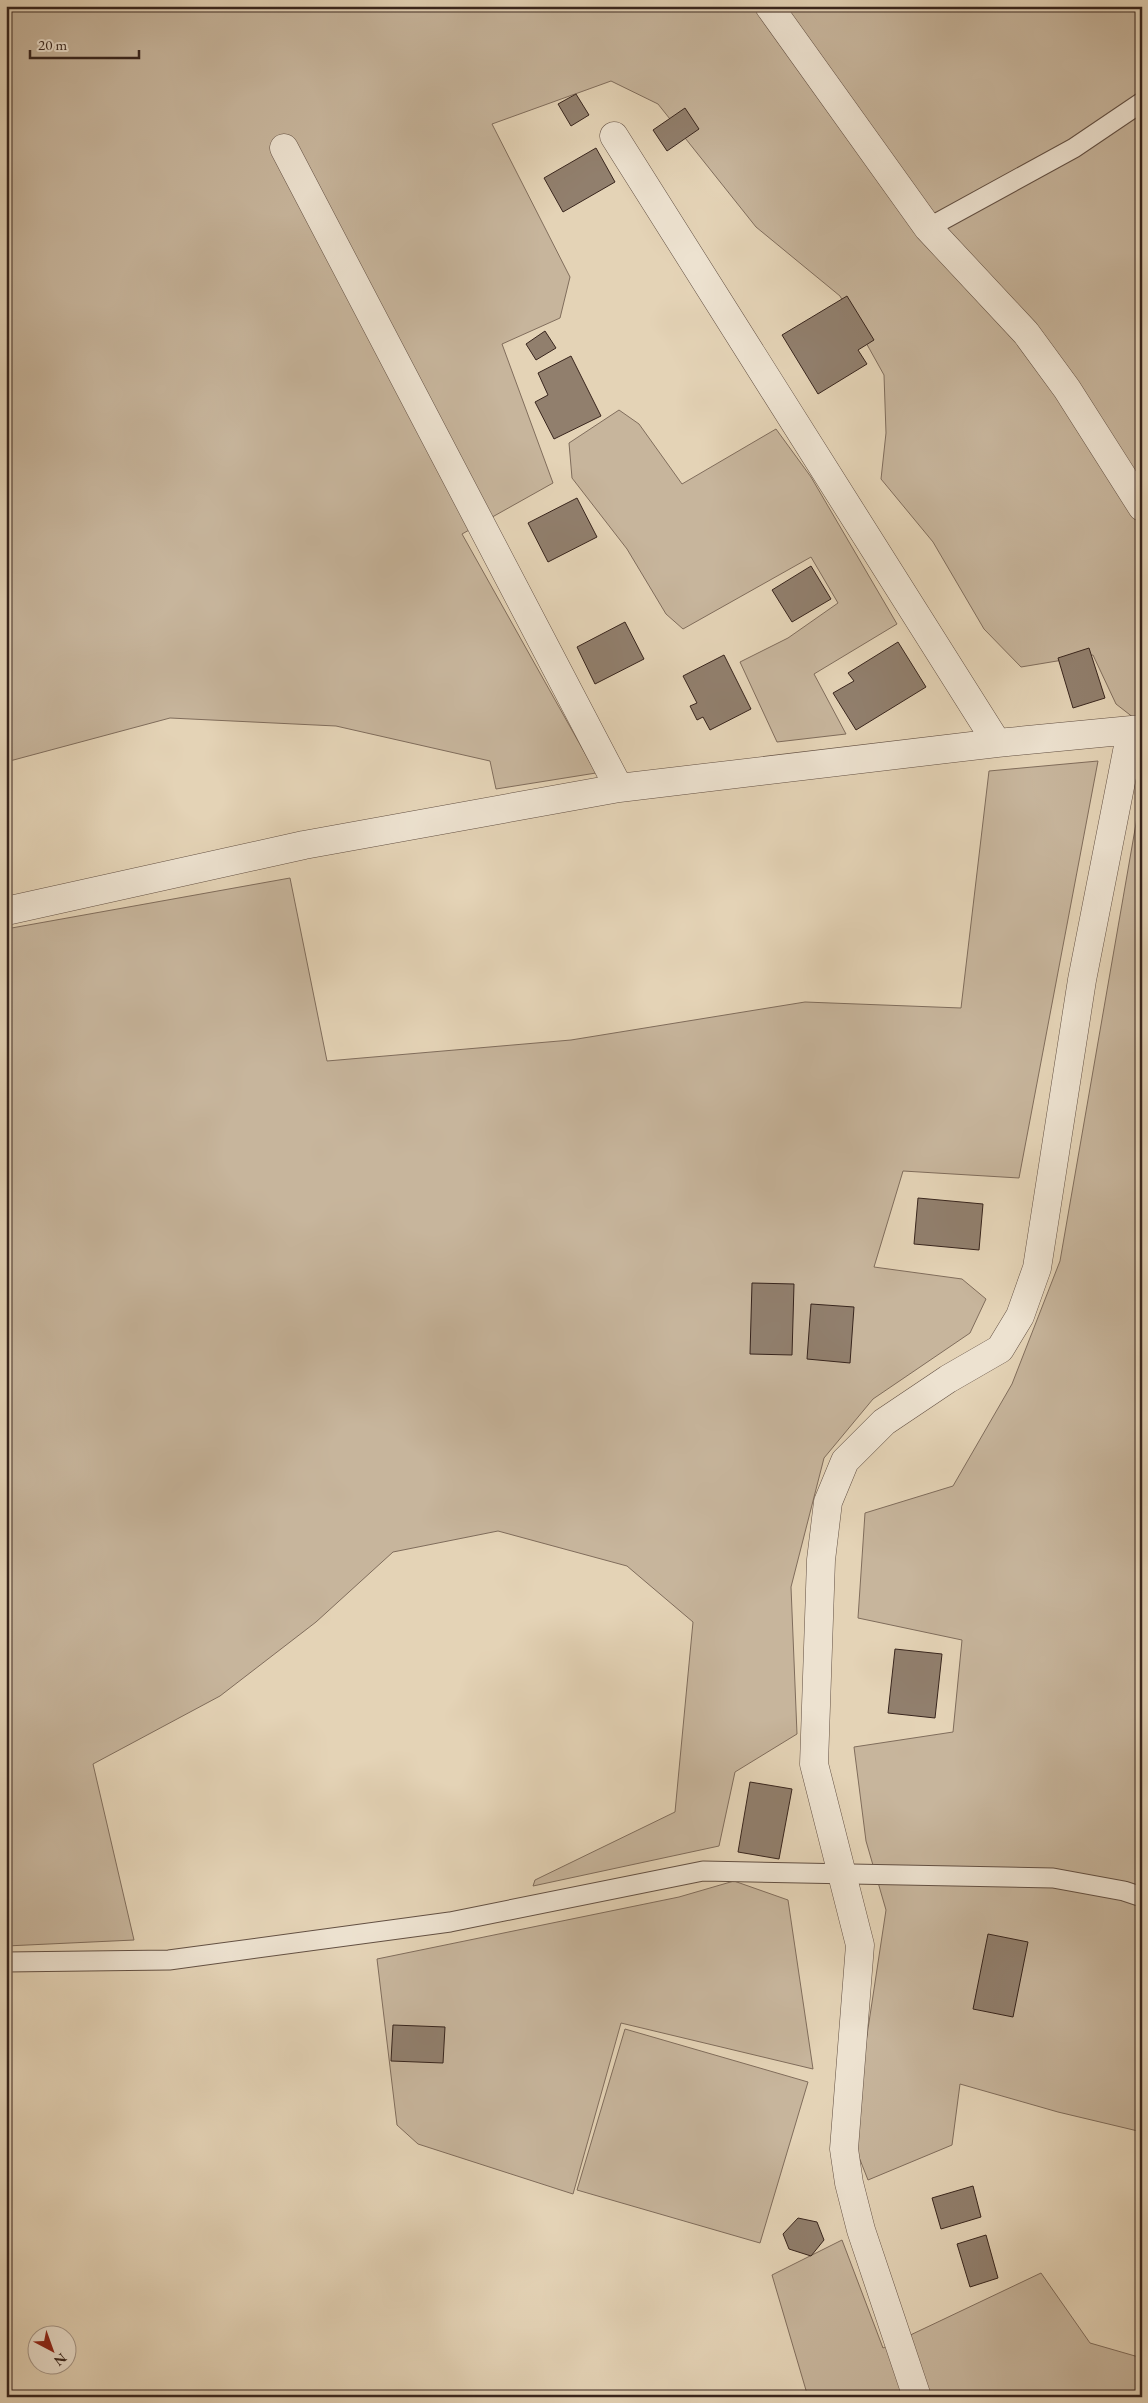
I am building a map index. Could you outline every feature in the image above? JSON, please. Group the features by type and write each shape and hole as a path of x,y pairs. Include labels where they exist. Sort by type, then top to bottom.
{"street":[{"path":"769,6 928,228 1026,333 1067,389 1142,508"},
{"path":"614,136 997,744"},
{"path":"284,148 619,788"},
{"path":"6,912 304,845 619,788 997,744 1136,730 1082,980 1037,1268 1020,1316 1000,1350 948,1379 884,1422 845,1461 828,1502 821,1560 814,1764 860,1945 844,2149 849,2184 861,2230 917,2397"}],"lane":[{"path":"928,228 1074,148 1142,102"},
{"path":"6,1962 170,1960 188,1958 450,1922 703,1871 1053,1878 1124,1891 1142,1897"}],"shaded area":[{"path":"6,6 1142,6 1142,716 1134,718 1116,704 1093,655 1021,667 984,629 933,542 881,479 886,433 884,375 840,296 756,227 658,104 611,81 492,124 570,277 560,318 502,344 553,483 462,534 596,773 496,789 490,761 336,726 170,718 6,762"},
{"path":"619,410 639,424 682,484 776,429 811,477 897,624 814,674 846,734 777,742 740,662 788,638 838,603 811,557 683,629 666,614 627,549 572,478 569,443"},
{"path":"1098,761 1019,1178 903,1171 874,1267 962,1279 986,1299 970,1333 873,1399 824,1458 791,1587 797,1734 735,1772 719,1846 533,1886 535,1880 675,1812 693,1622 627,1566 498,1531 393,1552 316,1622 220,1696 93,1764 134,1940 6,1946 6,929 290,878 327,1061 571,1040 805,1002 961,1008 989,771"},
{"path":"1142,789 1142,2132 1058,2112 960,2084 952,2145 868,2180 855,2147 861,2075 886,1910 866,1841 854,1747 953,1732 962,1640 858,1618 865,1513 953,1486 1012,1384 1060,1261"},
{"path":"734,1881 788,1900 813,2069 621,2023 573,2194 418,2144 397,2125 377,1959 679,1897"},
{"path":"625,2029 808,2082 760,2243 577,2190"},
{"path":"842,2240 883,2348 1041,2273 1090,2343 1142,2358 1142,2397 808,2397 772,2275"}],"building":[{"path":"576,94 589,115 571,126 558,104"},
{"path":"685,108 699,129 667,151 653,130"},
{"path":"596,148 615,182 563,212 544,178"},
{"path":"847,296 874,340 858,350 867,364 818,394 782,335"},
{"path":"545,331 556,348 536,360 526,344"},
{"path":"571,356 601,416 554,439 535,402 548,395 538,373"},
{"path":"577,498 597,537 548,562 528,523"},
{"path":"811,566 831,599 792,622 772,590"},
{"path":"625,622 644,659 595,684 577,647"},
{"path":"898,642 926,687 856,730 833,693 854,681 848,673"},
{"path":"1089,648 1105,698 1073,708 1058,658"},
{"path":"724,655 751,709 710,730 703,717 697,720 690,706 697,703 683,676"},
{"path":"918,1198 983,1204 979,1250 914,1244"},
{"path":"752,1283 794,1284 792,1355 750,1354"},
{"path":"811,1304 854,1307 850,1363 807,1359"},
{"path":"895,1649 942,1654 935,1718 888,1713"},
{"path":"750,1782 792,1789 779,1859 738,1852"},
{"path":"988,1934 1028,1942 1013,2017 973,2009"},
{"path":"393,2025 445,2027 443,2063 391,2061"},
{"path":"973,2186 981,2217 941,2229 932,2198"},
{"path":"798,2218 817,2222 824,2240 811,2256 789,2249 783,2234"},
{"path":"986,2235 998,2278 970,2287 957,2244"}]}
